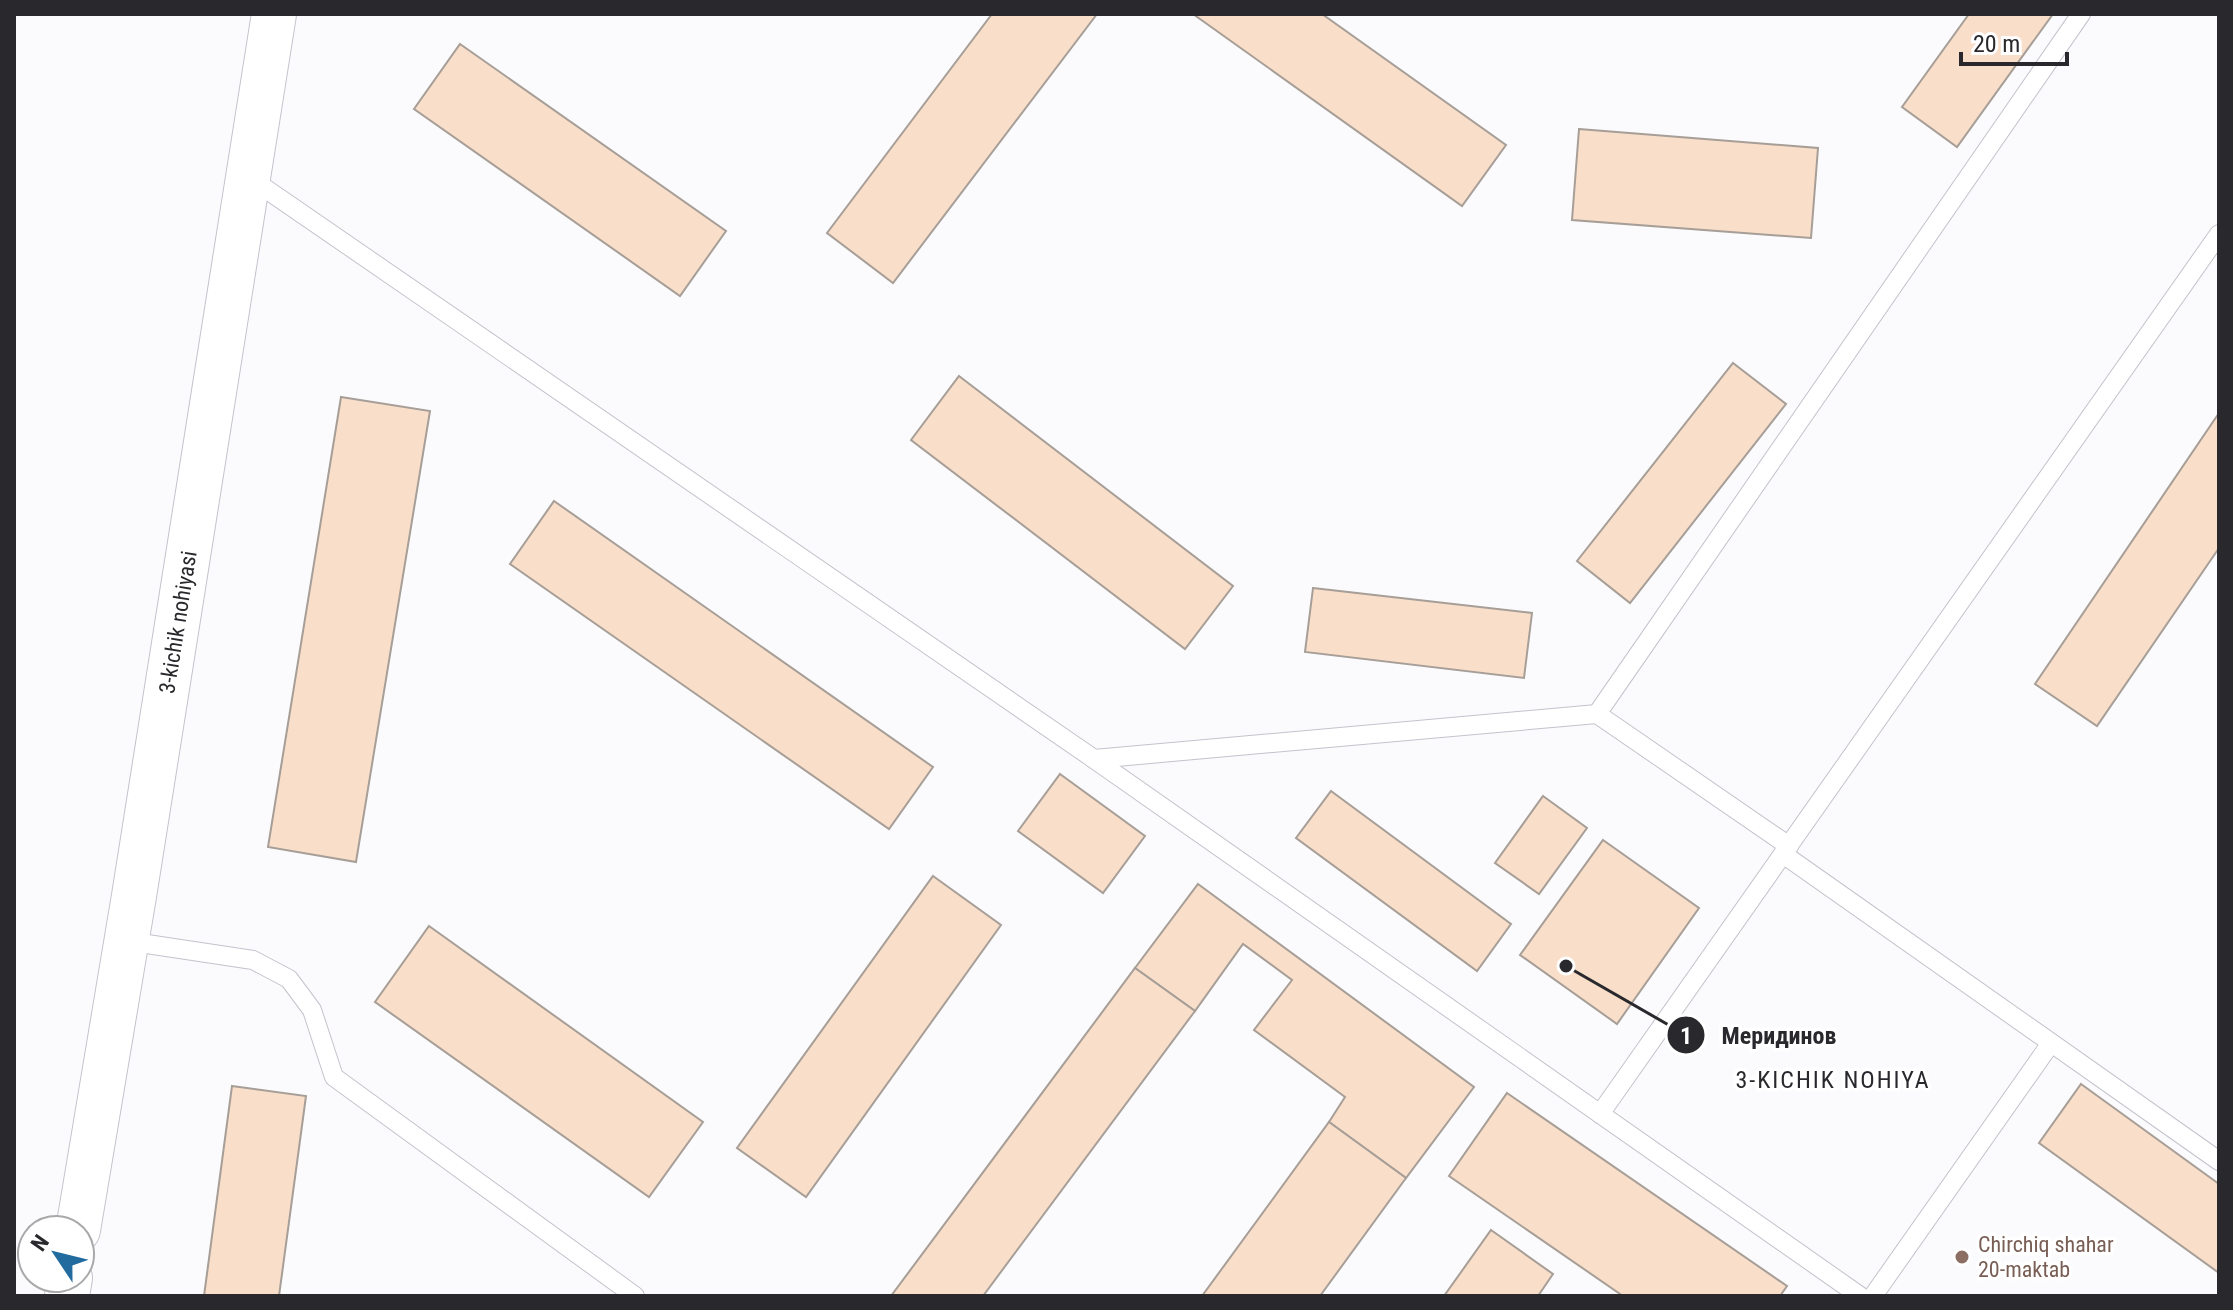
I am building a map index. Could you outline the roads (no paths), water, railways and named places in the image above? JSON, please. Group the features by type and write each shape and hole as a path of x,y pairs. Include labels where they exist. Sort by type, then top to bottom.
{"street":[{"name":"3-kichik nohiyasi","path":"81,1214 274,14"}],"lane":[{"path":"1597,714 2081,14"},
{"path":"247,177 1094,759 1860,1296"},
{"path":"1600,1114 2219,234"},
{"path":"1094,759 1597,714 2219,1161"},
{"path":"127,941 253,960 289,979 312,1010 334,1077 635,1296"},
{"path":"1873,1296 2051,1043"}],"place":[{"name":"Меридинов","path":"1566,966"},
{"name":"Chirchiq shahar 20-maktab","path":"1962,1257"}],"district":[{"name":"3-KICHIK NOHIYA","path":"1833,1080"}]}
